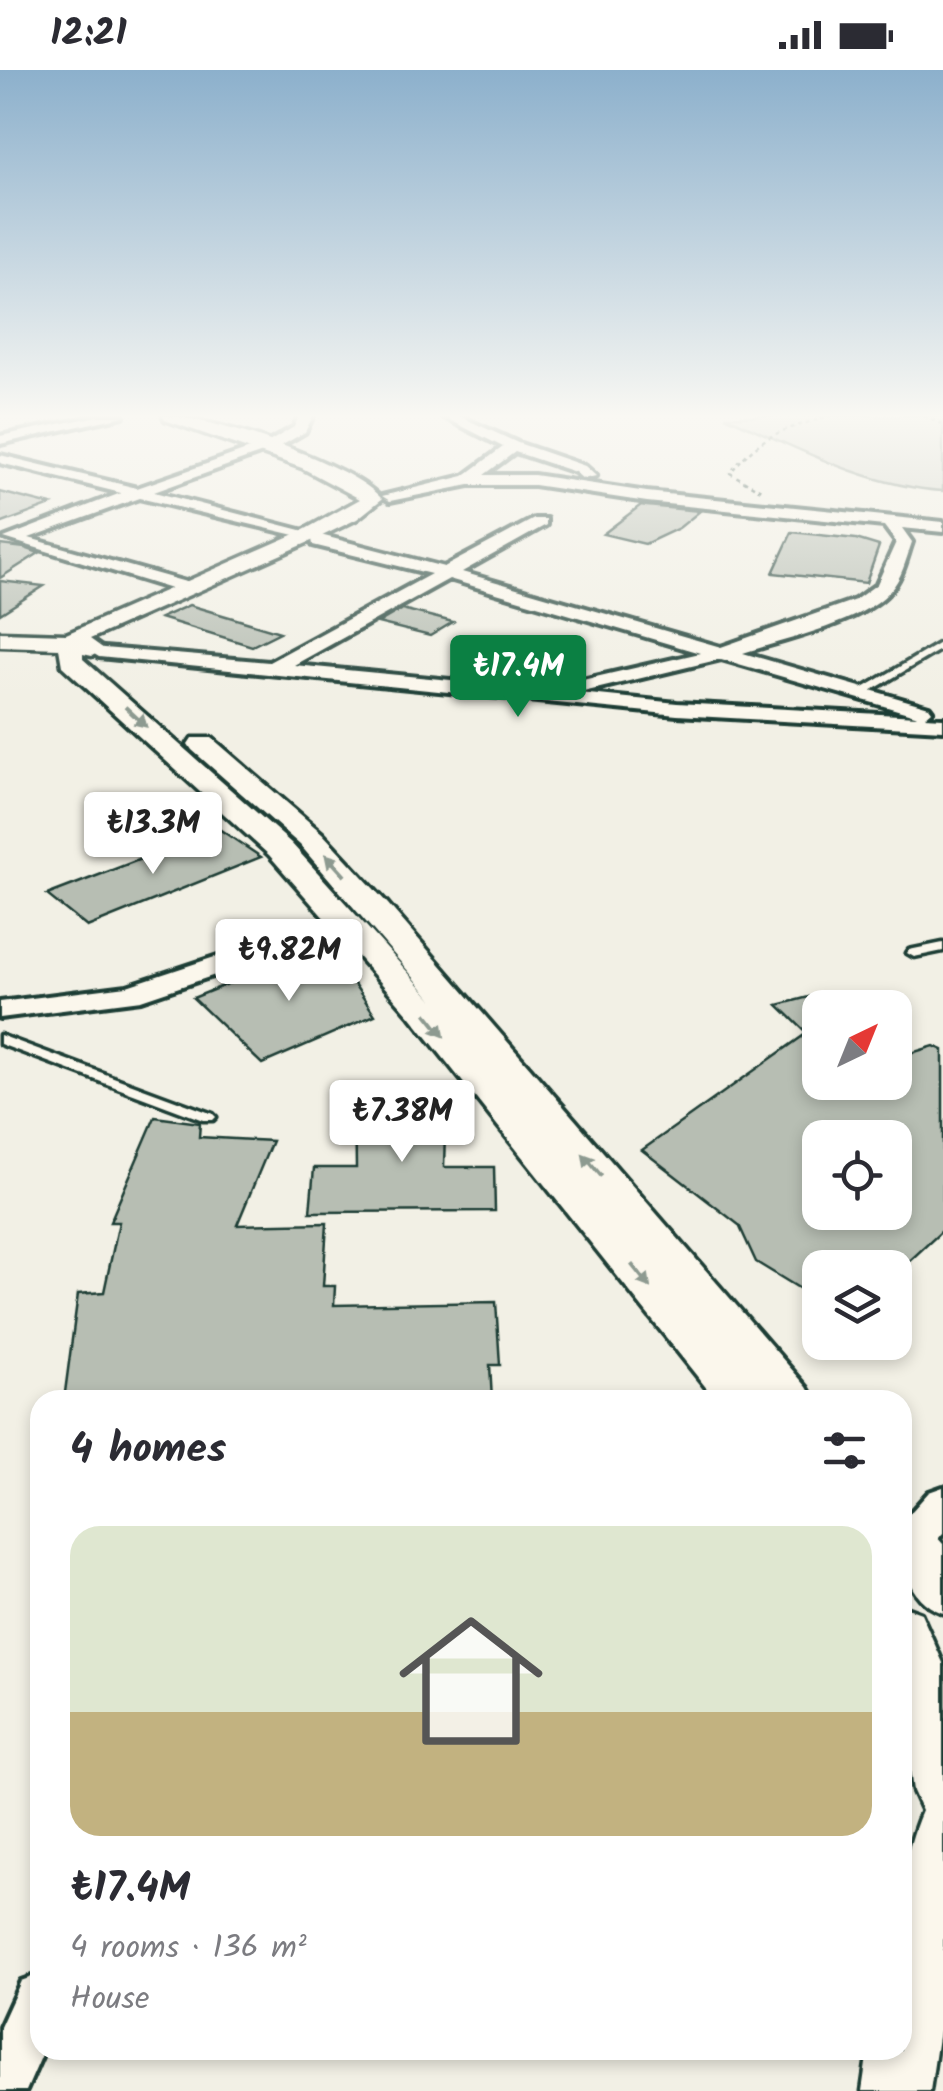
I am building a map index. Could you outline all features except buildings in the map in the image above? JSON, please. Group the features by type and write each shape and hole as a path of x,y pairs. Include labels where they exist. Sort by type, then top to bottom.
{"street":[{"path":"87,510 12,538 173,598"},
{"path":"207,510 450,574 860,692 943,722"},
{"path":"80,649 124,630 173,598 379,510"},
{"path":"767,510 943,526"},
{"path":"269,670 540,522"},
{"path":"503,693 613,681 823,620 880,591 904,542 891,524"},
{"path":"2,641 678,709 943,722"},
{"path":"80,649 280,848 423,1010 735,1390"},
{"path":"80,649 311,838 455,1001 782,1390"},
{"path":"0,1010 131,994 344,922"},
{"path":"919,1527 943,1590"},
{"path":"912,1656 926,1687 942,1751 943,1792"},
{"path":"912,1947 943,1832"},
{"path":"0,2087 30,2022"},
{"path":"896,2091 900,2060"}],"lane":[{"path":"860,692 943,644"},
{"path":"914,954 943,947"},
{"path":"0,1039 208,1117"}]}
